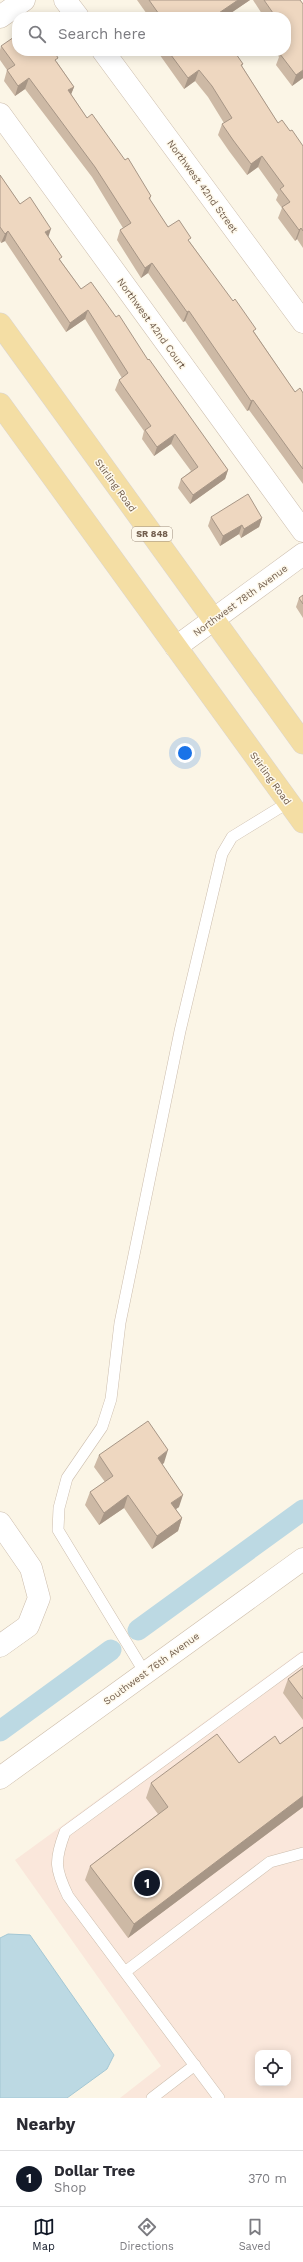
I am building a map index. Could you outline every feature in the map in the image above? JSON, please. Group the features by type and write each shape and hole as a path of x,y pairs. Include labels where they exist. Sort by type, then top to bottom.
{"main road":[{"name":"Stirling Road","path":"0,324 303,743"},
{"name":"Stirling Road","path":"0,404 303,822"}],"street":[{"path":"0,17 24,0"},
{"path":"65,0 74,12"},
{"name":"Northwest 42nd Street","path":"107,56 303,322"},
{"name":"Northwest 42nd Court","path":"0,114 303,531"},
{"name":"Northwest 78th Avenue","path":"176,647 303,554"},
{"path":"0,1523 31,1568 39,1598 28,1626 0,1646"},
{"name":"Southwest 76th Avenue","path":"0,1778 303,1559"}],"lane":[{"path":"145,1673 58,1530 59,1508 67,1478 102,1428 111,1399 120,1323 180,1031 222,854 232,837 289,802"},
{"path":"219,2098 68,1896 59,1878 56,1855 65,1832 303,1658"},
{"path":"125,1972 270,1862 303,1853"},
{"path":"152,2098 194,2065"}],"shaded area":[{"path":"303,1650 303,2098 120,2098 161,2066 15,1860"}],"water":[{"path":"8,1934 30,1935 114,2055 107,2069 67,2098 0,2098 0,1938"}],"building":[{"path":"149,0 238,0 220,12 157,12"},
{"path":"264,0 300,0 303,4 303,70 296,75 282,56 291,56 291,12 272,12"},
{"path":"12,38 12,56 57,56 58,58 55,60 74,87 68,90 87,118 92,114 125,160 128,158 151,196 149,198 168,227 179,220 191,238 188,240 233,301 235,299 256,329 253,331 295,392 300,388 303,393 303,469 253,400 251,401 189,311 187,312 152,263 145,268 120,230 131,223 95,167 29,78 18,86 7,70 15,65 1,46"},
{"path":"172,56 237,56 243,64 241,65 278,123 282,120 290,131 292,130 303,146 303,231 301,228 299,230 282,207 290,202 280,189 284,186 262,156 251,164 222,124 232,118 212,86 199,70 188,78"},
{"path":"0,175 20,204 30,197 51,229 45,232 62,257 59,259 81,289 91,282 116,317 119,315 148,360 149,359 228,470 193,495 181,479 198,467 175,434 157,447 145,430 151,426 119,380 128,373 88,310 70,323 8,231 5,234 0,227"},
{"path":"248,494 262,518 244,529 242,525 223,536 211,517"},
{"path":"303,595 303,604 299,598"},
{"path":"148,1421 168,1450 158,1458 183,1495 171,1503 182,1518 157,1536 128,1495 104,1513 90,1492 113,1476 99,1455"},
{"path":"303,1668 303,1699 288,1679"},
{"path":"303,1727 303,1796 134,1924 90,1866 168,1807 151,1783 217,1734 239,1763 275,1736 280,1744"}],"waterway":[{"path":"138,1630 303,1510"},
{"path":"0,1731 111,1650"}],"place":[{"name":"Dollar Tree","path":"147,1883"}]}
